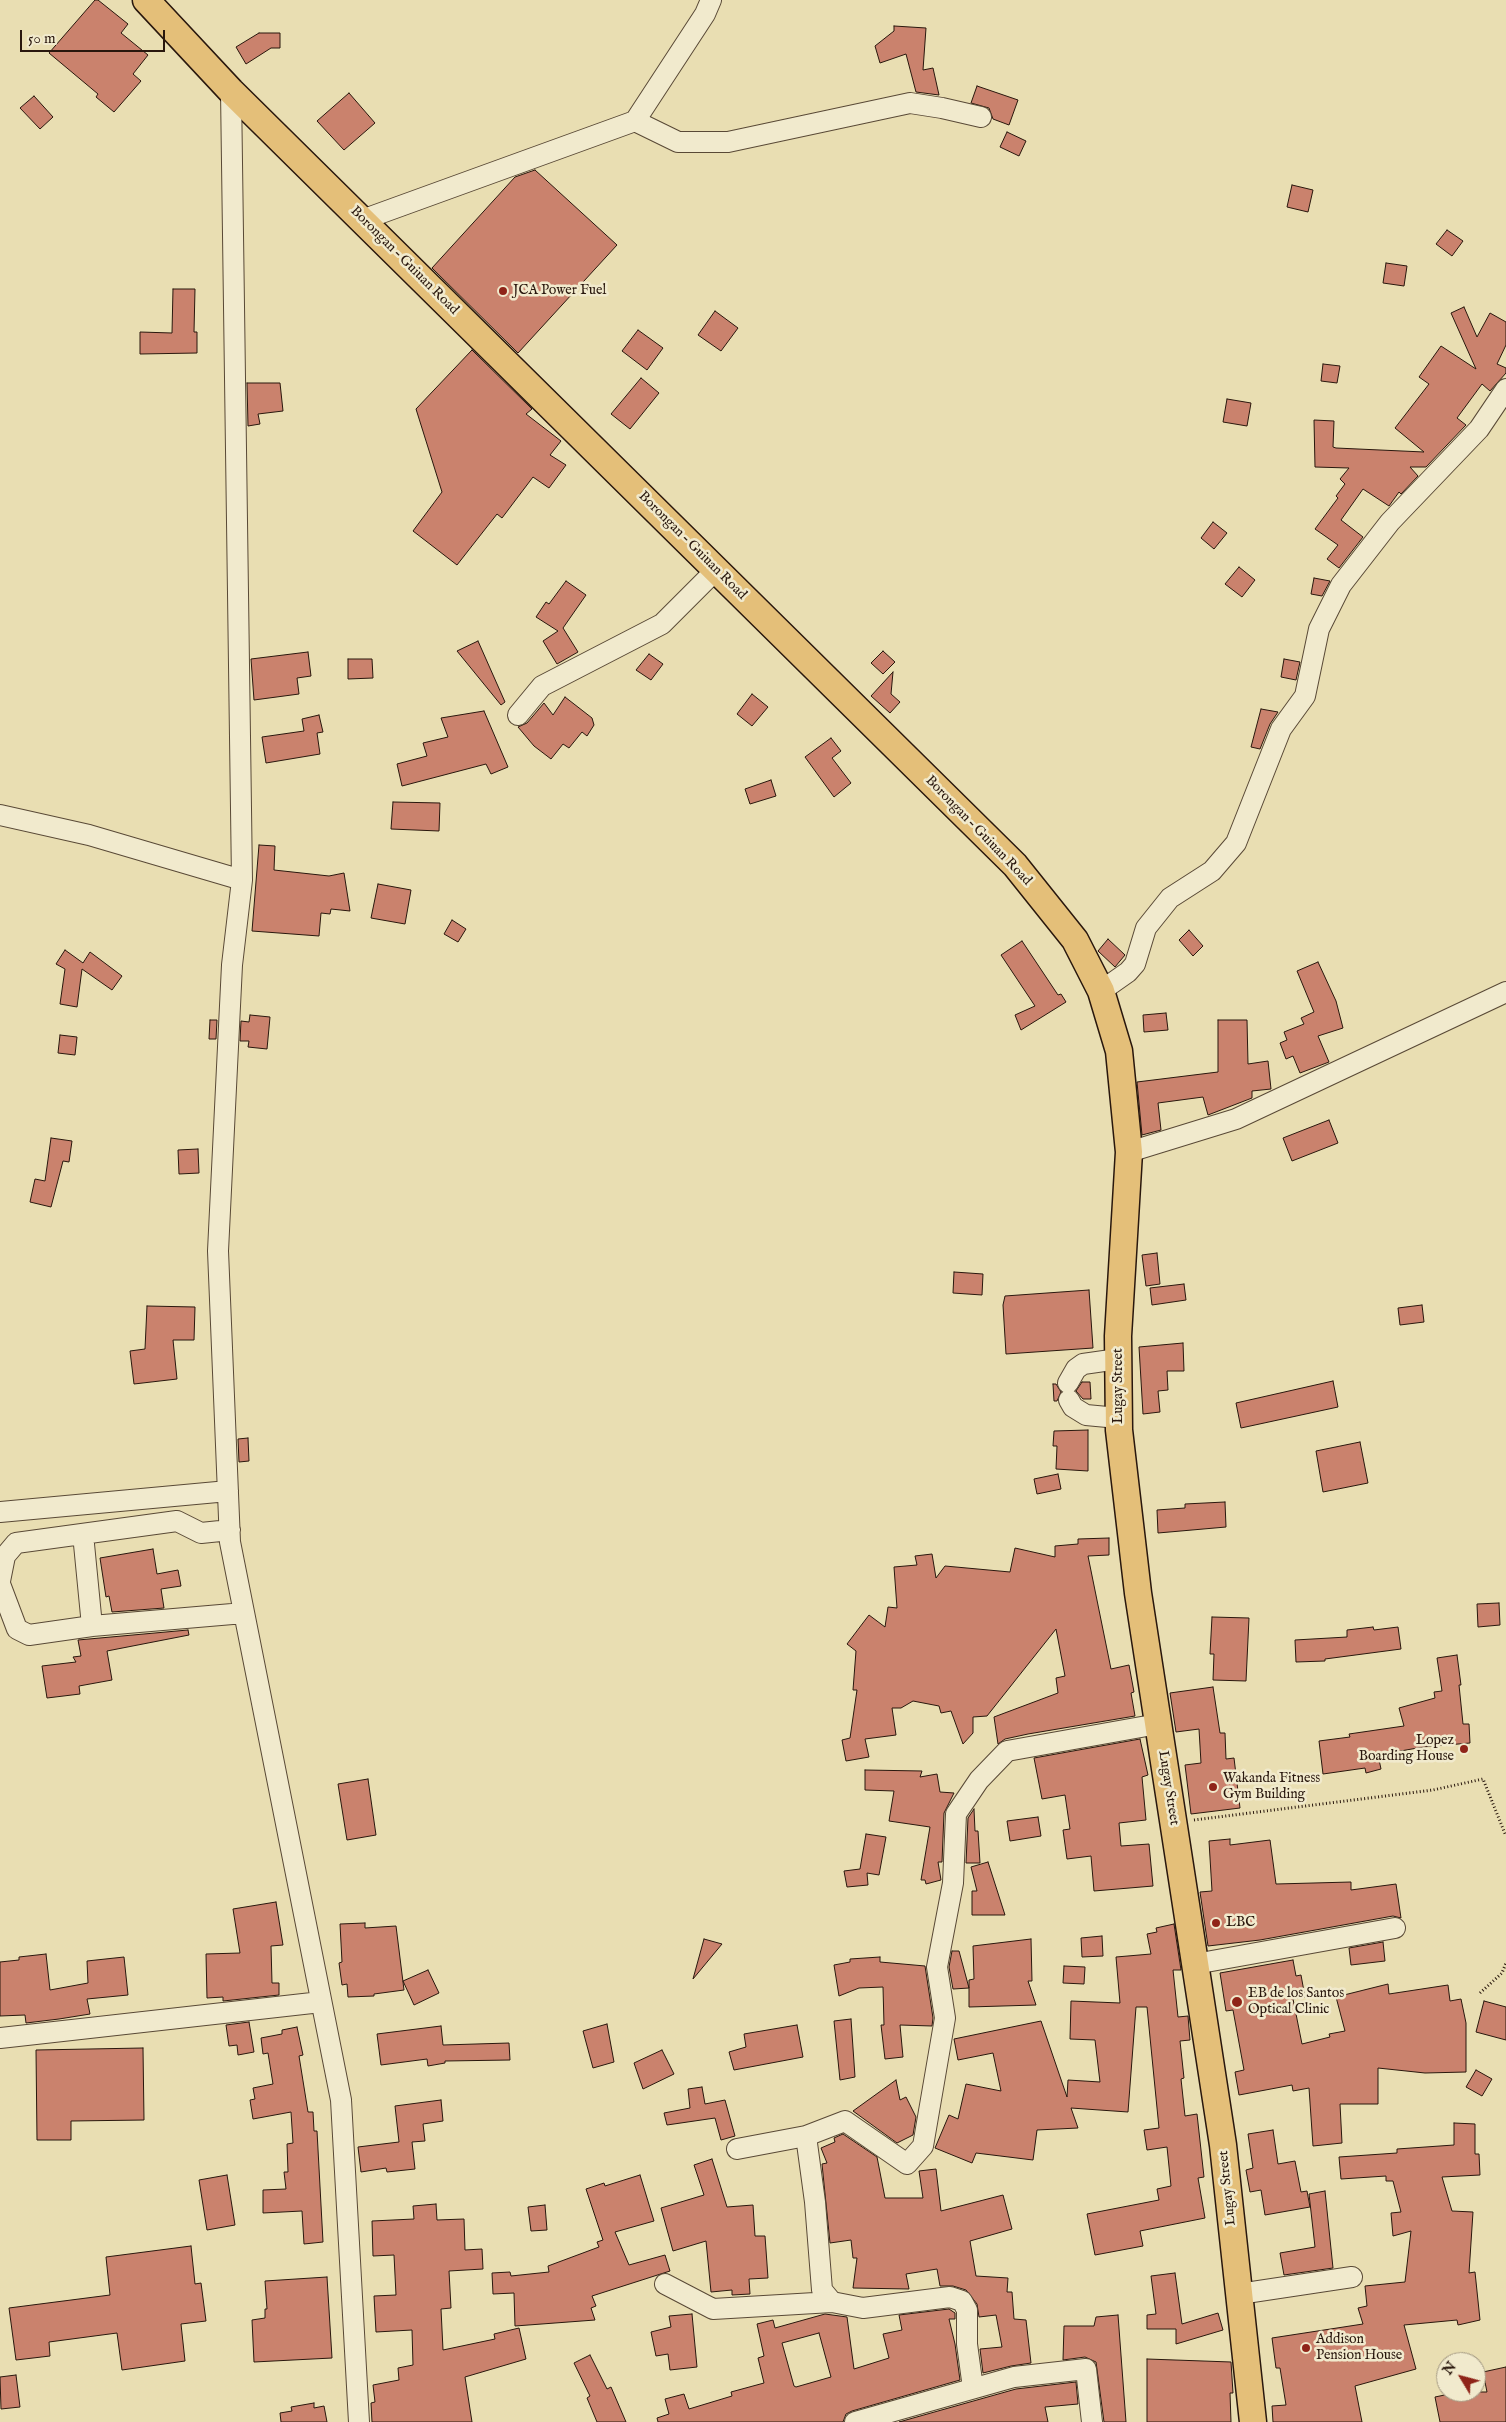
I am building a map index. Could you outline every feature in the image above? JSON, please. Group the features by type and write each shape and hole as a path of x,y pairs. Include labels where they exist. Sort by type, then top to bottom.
{"main road":[{"name":"Borongan – Guiuan Road","path":"146,0 231,91 1015,865 1075,940 1101,991 1119,1051 1129,1152"},
{"name":"Lugay Street","path":"1129,1152 1118,1359 1118,1418 1138,1593 1224,2145 1253,2422"}],"street":[{"path":"362,220 635,120 705,14 711,0"},
{"path":"231,91 242,880 232,965 218,1250 230,1530 244,1612 341,2100 359,2422"},
{"path":"635,120 678,142 720,142 910,104 942,108 981,117"},
{"path":"1101,991 1128,972 1135,964 1146,928 1170,898 1212,871 1236,843 1281,729 1305,696 1319,629 1341,584 1390,522 1479,429 1506,389"},
{"path":"518,715 542,686 662,624 716,570"},
{"path":"0,815 89,835 242,880"},
{"path":"1129,1152 1236,1119 1506,992"},
{"path":"1118,1359 1083,1364 1076,1369 1069,1392 1073,1407 1086,1415 1118,1418"},
{"path":"0,1512 228,1490"},
{"path":"230,1530 201,1533 177,1521 16,1543 5,1556 0,1583 17,1629 29,1635 92,1626 244,1612"},
{"path":"83,1534 92,1626"},
{"path":"737,2150 806,2136 845,2121 907,2164 922,2146 945,2018 937,1967 953,1883 956,1814 979,1780 1007,1751 1158,1724"},
{"path":"1195,1964 1395,1928"},
{"path":"0,2038 321,2002"},
{"path":"806,2136 815,2202 822,2290 832,2302"},
{"path":"1239,2294 1352,2278"},
{"path":"665,2284 713,2308 832,2302 863,2308 950,2297 962,2301 967,2310 967,2344 973,2388"},
{"path":"855,2422 1014,2377 1086,2369 1092,2422"}],"path":[{"path":"1173,1822 1434,1790 1483,1779 1506,1836"},
{"path":"1480,1993 1502,1973 1506,1963"}],"building":[{"path":"95,0 98,0 128,24 121,33 148,55 133,74 141,81 114,112 96,97 98,94 49,53"},
{"path":"894,26 926,28 923,70 933,68 939,95 916,92 906,54 880,63 875,46 894,31"},
{"path":"259,33 280,33 280,48 271,48 246,64 236,47"},
{"path":"977,86 1018,100 1009,125 993,119 989,108 971,103"},
{"path":"349,93 375,123 344,150 317,121"},
{"path":"34,96 53,117 40,129 20,108"},
{"path":"1007,132 1026,141 1019,156 1000,147"},
{"path":"535,170 617,245 518,353 432,268 515,177"},
{"path":"1292,185 1313,190 1308,212 1287,207"},
{"path":"1447,230 1463,241 1452,256 1436,244"},
{"path":"1386,263 1407,266 1404,286 1383,283"},
{"path":"173,289 195,289 194,332 197,332 197,353 140,354 140,332 172,333"},
{"path":"1464,307 1477,337 1490,313 1506,322 1506,345 1497,364 1506,368 1506,373 1490,391 1482,384 1457,418 1466,425 1426,467 1410,467 1418,476 1401,494 1399,492 1389,506 1363,489 1341,520 1363,537 1339,568 1327,559 1338,545 1315,529 1338,498 1336,496 1345,484 1340,479 1349,468 1315,467 1314,420 1334,421 1333,447 1336,448 1424,452 1395,428 1429,384 1419,377 1441,346 1476,369 1451,313"},
{"path":"715,311 738,328 721,351 698,335"},
{"path":"638,330 663,348 647,370 622,351"},
{"path":"472,350 532,409 526,414 561,441 550,455 566,465 549,488 533,477 502,518 497,514 457,565 413,531 442,492 416,409"},
{"path":"1323,364 1340,366 1337,383 1321,381"},
{"path":"641,378 659,393 630,429 611,414"},
{"path":"247,383 280,383 283,411 258,414 260,424 248,426"},
{"path":"1227,399 1251,403 1247,426 1223,422"},
{"path":"1213,522 1227,533 1214,549 1201,538"},
{"path":"1239,567 1255,580 1242,597 1225,584"},
{"path":"1314,578 1330,581 1322,596 1311,594"},
{"path":"566,581 586,595 563,628 578,652 557,664 543,641 558,631 536,617 546,602 549,604"},
{"path":"478,641 505,702 501,705 457,651"},
{"path":"883,651 895,662 883,674 871,663"},
{"path":"308,652 311,676 297,678 299,694 254,700 251,659"},
{"path":"649,654 663,664 651,680 636,670"},
{"path":"348,659 372,659 373,678 348,679"},
{"path":"1284,659 1300,662 1296,680 1281,677"},
{"path":"893,672 891,694 900,702 890,713 871,696"},
{"path":"752,694 768,707 752,726 737,714"},
{"path":"565,697 592,718 594,725 587,736 582,732 569,748 563,744 551,759 534,746 518,727 527,723 544,703 553,715"},
{"path":"1261,709 1278,712 1270,724 1260,749 1251,747"},
{"path":"484,711 508,767 491,774 486,764 402,786 397,764 427,756 423,743 448,737 441,718"},
{"path":"319,715 323,732 317,733 320,754 266,763 262,737 304,731 302,719"},
{"path":"831,738 841,751 832,758 851,783 834,797 805,757"},
{"path":"771,780 776,796 750,804 745,789"},
{"path":"393,802 440,803 439,831 391,829"},
{"path":"259,845 275,846 274,870 329,876 344,873 350,911 331,909 330,914 321,913 319,936 252,931"},
{"path":"378,884 411,890 405,924 371,918"},
{"path":"452,920 466,929 458,942 444,934"},
{"path":"1189,930 1203,946 1193,956 1179,940"},
{"path":"1108,939 1125,955 1115,967 1098,951"},
{"path":"1022,941 1058,995 1061,994 1066,1002 1021,1030 1015,1015 1035,1006 1001,955"},
{"path":"65,950 83,963 90,952 122,976 112,990 82,969 77,1007 60,1004 65,969 56,964"},
{"path":"1318,962 1336,1001 1343,1028 1318,1036 1329,1062 1300,1073 1293,1056 1286,1059 1280,1043 1287,1040 1284,1032 1304,1024 1301,1018 1314,1012 1297,971"},
{"path":"1166,1013 1168,1030 1144,1032 1143,1015"},
{"path":"250,1015 270,1017 267,1049 248,1047 249,1041 240,1041 241,1021 249,1022"},
{"path":"210,1020 217,1020 216,1039 209,1039"},
{"path":"1218,1020 1247,1020 1248,1064 1268,1061 1271,1089 1252,1091 1252,1098 1208,1115 1203,1097 1158,1103 1161,1130 1142,1135 1137,1082 1218,1072"},
{"path":"60,1035 77,1037 75,1055 58,1053"},
{"path":"1329,1120 1338,1143 1292,1161 1283,1138"},
{"path":"51,1138 72,1141 69,1162 63,1161 51,1207 30,1202 35,1179 45,1181"},
{"path":"198,1149 199,1173 179,1174 178,1150"},
{"path":"1157,1253 1160,1284 1146,1286 1142,1255"},
{"path":"954,1272 983,1274 982,1295 953,1293"},
{"path":"1184,1284 1186,1300 1152,1305 1150,1288"},
{"path":"1089,1290 1093,1348 1006,1354 1003,1305 1005,1296"},
{"path":"1422,1305 1424,1322 1400,1325 1398,1308"},
{"path":"147,1306 195,1307 194,1340 173,1340 177,1379 134,1384 130,1351 145,1349"},
{"path":"1183,1343 1184,1371 1167,1371 1168,1390 1158,1391 1160,1412 1143,1414 1139,1347"},
{"path":"1333,1381 1338,1407 1241,1428 1236,1403"},
{"path":"1082,1382 1090,1382 1091,1399 1083,1399 1076,1391"},
{"path":"1053,1384 1056,1384 1061,1392 1057,1401 1054,1401"},
{"path":"1088,1430 1088,1471 1056,1469 1057,1446 1053,1446 1054,1431"},
{"path":"248,1438 249,1461 239,1462 238,1439"},
{"path":"1360,1442 1368,1483 1323,1492 1316,1451"},
{"path":"1058,1474 1061,1489 1037,1494 1034,1479"},
{"path":"1225,1502 1226,1527 1158,1533 1157,1510 1185,1508 1185,1504"},
{"path":"1109,1538 1109,1555 1088,1556 1111,1669 1129,1665 1134,1692 1131,1693 1135,1716 1028,1734 1005,1739 998,1744 994,1717 1058,1693 1056,1678 1065,1676 1056,1629 987,1716 973,1717 973,1733 963,1744 951,1711 941,1713 939,1706 913,1701 901,1708 892,1708 896,1735 865,1739 869,1757 846,1761 842,1740 850,1738 857,1690 853,1690 856,1651 847,1644 869,1615 885,1627 888,1607 897,1608 894,1567 917,1565 915,1556 932,1554 936,1578 945,1566 1010,1572 1015,1548 1055,1557 1055,1546 1078,1544 1078,1539"},
{"path":"153,1549 157,1574 178,1570 181,1586 161,1589 164,1608 112,1612 109,1596 106,1597 100,1558"},
{"path":"1499,1603 1500,1625 1478,1627 1477,1604"},
{"path":"1212,1617 1249,1618 1246,1681 1213,1680 1214,1654 1210,1654"},
{"path":"1373,1627 1374,1630 1398,1627 1401,1649 1325,1659 1325,1661 1296,1662 1295,1640 1347,1637 1347,1630"},
{"path":"188,1630 189,1635 107,1651 112,1680 79,1686 80,1694 47,1698 42,1666 76,1662 73,1657 81,1656 78,1640"},
{"path":"1457,1655 1463,1724 1469,1724 1470,1743 1423,1747 1378,1755 1381,1769 1366,1773 1365,1768 1323,1774 1319,1741 1350,1737 1349,1734 1404,1726 1399,1708 1435,1698 1434,1692 1442,1691 1437,1658"},
{"path":"1213,1687 1220,1733 1225,1733 1226,1759 1234,1758 1240,1808 1191,1814 1185,1765 1201,1763 1199,1729 1176,1732 1170,1693"},
{"path":"1140,1739 1148,1775 1142,1777 1146,1820 1119,1823 1121,1846 1149,1844 1153,1886 1094,1891 1091,1856 1067,1859 1063,1830 1070,1829 1065,1795 1042,1799 1034,1758"},
{"path":"865,1770 922,1771 920,1777 937,1774 940,1792 954,1793 944,1813 942,1862 938,1862 941,1880 926,1884 925,1880 921,1880 930,1827 889,1821 894,1791 865,1790"},
{"path":"368,1779 376,1835 347,1840 338,1784"},
{"path":"974,1809 975,1831 978,1831 980,1863 966,1863 968,1818"},
{"path":"1038,1817 1041,1836 1010,1841 1007,1821"},
{"path":"866,1834 886,1837 879,1875 867,1873 868,1885 847,1887 844,1871 860,1869"},
{"path":"1230,1839 1230,1845 1270,1840 1276,1884 1351,1882 1351,1890 1396,1884 1401,1918 1393,1916 1260,1940 1208,1946 1200,1892 1212,1891 1209,1841"},
{"path":"988,1862 1005,1915 972,1915 972,1891 977,1891 971,1867"},
{"path":"276,1902 283,1945 271,1946 272,1983 279,1983 279,1995 223,2001 223,1997 207,1998 206,1954 240,1953 233,1909"},
{"path":"365,1923 365,1928 396,1926 404,1990 374,1994 374,1996 348,1997 347,1984 342,1985 339,1963 342,1962 340,1924"},
{"path":"1174,1924 1181,1970 1173,1970 1178,2017 1188,2016 1190,2040 1180,2041 1184,2078 1181,2079 1185,2116 1197,2114 1204,2177 1198,2178 1205,2218 1140,2231 1143,2246 1095,2255 1087,2214 1159,2200 1157,2189 1171,2186 1167,2147 1147,2150 1144,2130 1159,2128 1147,2007 1136,2007 1128,2112 1071,2108 1078,2128 1037,2130 1033,2160 976,2153 972,2163 935,2148 949,2115 958,2119 966,2084 1001,2091 993,2053 958,2060 954,2039 1041,2021 1067,2097 1068,2080 1100,2082 1095,2040 1070,2039 1071,2001 1120,2003 1116,1957 1151,1954 1147,1934 1157,1932 1156,1928"},
{"path":"1102,1936 1103,1956 1082,1957 1081,1938"},
{"path":"704,1939 722,1944 693,1979"},
{"path":"1031,1939 1032,1981 1028,1981 1036,2005 969,2007 969,1980 974,1979 973,1946"},
{"path":"1383,1942 1385,1961 1351,1965 1349,1948"},
{"path":"952,1951 959,1951 969,1988 953,1989 949,1967"},
{"path":"46,1954 50,1990 88,1983 87,1961 124,1957 128,1995 87,1999 90,2014 26,2023 25,2015 0,2016 0,1962 19,1960 19,1957"},
{"path":"880,1957 880,1962 925,1966 933,2018 932,2026 900,2025 903,2057 885,2059 881,2025 884,2025 883,1987 859,1988 839,1996 834,1965 850,1962 850,1959"},
{"path":"1293,1960 1296,1976 1301,1975 1305,1997 1293,1999 1302,2044 1330,2037 1329,2034 1345,2031 1336,1997 1388,1984 1389,1994 1448,1985 1450,2001 1461,1999 1466,2023 1466,2072 1425,2073 1378,2068 1378,2104 1340,2104 1342,2143 1313,2146 1309,2088 1293,2091 1292,2085 1239,2095 1235,2072 1244,2070 1233,2010 1226,2011 1220,1973"},
{"path":"1064,1966 1085,1967 1084,1984 1063,1983"},
{"path":"428,1970 439,1993 414,2005 403,1981"},
{"path":"1484,2001 1506,2007 1506,2040 1476,2032"},
{"path":"851,2019 855,2077 840,2080 834,2021"},
{"path":"249,2022 254,2052 238,2055 237,2045 229,2046 226,2025"},
{"path":"607,2024 614,2062 593,2068 583,2031"},
{"path":"797,2025 803,2057 734,2070 729,2052 746,2047 744,2034"},
{"path":"441,2026 443,2045 509,2043 510,2060 445,2061 445,2063 428,2066 427,2059 381,2065 377,2034"},
{"path":"297,2027 303,2055 299,2056 308,2112 313,2112 314,2131 317,2131 323,2242 304,2244 302,2211 263,2213 263,2190 286,2189 284,2172 288,2172 287,2144 293,2143 291,2112 253,2119 250,2100 255,2099 253,2088 273,2084 268,2053 263,2054 261,2038 282,2034 282,2030"},
{"path":"143,2048 144,2120 71,2121 71,2140 37,2140 36,2050"},
{"path":"662,2050 674,2074 643,2089 634,2063"},
{"path":"1476,2070 1492,2079 1482,2096 1466,2087"},
{"path":"896,2080 900,2100 906,2097 916,2117 913,2135 897,2143 853,2111"},
{"path":"702,2087 705,2104 725,2100 735,2136 721,2140 715,2118 667,2125 664,2113 690,2108 688,2089"},
{"path":"441,2100 443,2121 423,2124 425,2141 412,2142 415,2169 387,2172 386,2168 361,2172 358,2147 399,2142 395,2106"},
{"path":"1454,2123 1475,2124 1475,2154 1479,2154 1480,2175 1442,2177 1452,2211 1473,2212 1469,2273 1475,2272 1480,2320 1458,2325 1457,2320 1404,2325 1416,2369 1355,2386 1362,2422 1273,2422 1272,2406 1286,2405 1280,2368 1276,2368 1272,2338 1363,2324 1358,2308 1367,2306 1365,2286 1405,2282 1411,2231 1393,2236 1391,2213 1401,2212 1393,2181 1386,2181 1386,2176 1341,2179 1339,2157 1397,2153 1397,2149 1454,2145"},
{"path":"1273,2130 1278,2164 1295,2161 1301,2192 1307,2191 1310,2207 1265,2215 1261,2190 1250,2192 1246,2170 1253,2168 1248,2134"},
{"path":"843,2134 877,2157 885,2198 923,2198 919,2171 936,2169 941,2211 1003,2195 1012,2229 970,2241 976,2276 1008,2278 1007,2292 1012,2292 1014,2319 1026,2320 1031,2363 983,2373 980,2349 1002,2347 996,2315 979,2317 977,2304 966,2290 953,2286 940,2286 937,2269 906,2274 909,2289 853,2288 857,2258 853,2258 851,2240 830,2243 822,2164 827,2163 821,2148 835,2142 834,2138"},
{"path":"712,2159 727,2207 753,2205 755,2236 765,2236 768,2278 749,2279 750,2294 732,2295 732,2290 711,2292 706,2241 673,2251 661,2208 704,2195 694,2165"},
{"path":"227,2175 235,2225 207,2230 199,2180"},
{"path":"640,2175 654,2221 615,2232 629,2265 665,2255 670,2271 592,2296 596,2306 591,2308 595,2320 515,2326 514,2293 493,2294 492,2273 510,2272 511,2276 549,2272 548,2266 599,2247 597,2242 603,2240 586,2189 604,2183 605,2186"},
{"path":"1325,2191 1333,2268 1284,2275 1280,2253 1315,2247 1309,2194"},
{"path":"436,2204 437,2220 464,2219 465,2250 482,2249 483,2269 449,2271 451,2308 441,2309 443,2350 495,2339 494,2334 519,2328 526,2359 465,2377 472,2422 372,2422 371,2403 375,2402 373,2385 399,2380 398,2368 413,2365 412,2330 376,2332 374,2296 396,2295 394,2255 373,2256 372,2221 414,2219 413,2206"},
{"path":"545,2205 547,2230 531,2231 528,2207"},
{"path":"191,2246 195,2284 201,2283 206,2321 181,2324 185,2361 122,2370 117,2333 49,2342 50,2356 16,2360 9,2308 110,2295 106,2257"},
{"path":"1175,2273 1182,2324 1218,2313 1223,2330 1176,2344 1176,2329 1147,2329 1147,2315 1156,2314 1151,2276"},
{"path":"327,2277 332,2358 254,2362 252,2320 265,2318 265,2309 267,2309 265,2281"},
{"path":"949,2309 955,2313 955,2319 949,2319 960,2380 852,2411 846,2414 843,2422 658,2422 657,2418 669,2414 665,2399 684,2394 689,2409 732,2396 731,2392 764,2383 758,2358 764,2356 757,2324 773,2320 775,2328 825,2314 847,2317 854,2369 889,2358 883,2334 902,2330 899,2315","holes":["819,2333 831,2377 794,2386 782,2343"]},
{"path":"692,2314 697,2367 670,2370 668,2354 656,2356 651,2332 671,2327 669,2316"},
{"path":"1118,2315 1126,2422 1104,2422 1096,2362 1085,2357 1063,2360 1064,2326 1094,2326 1096,2317"},
{"path":"590,2355 607,2389 611,2387 626,2422 597,2422 587,2398 590,2396 574,2363"},
{"path":"1147,2359 1231,2362 1233,2393 1230,2393 1231,2422 1147,2422"},
{"path":"1506,2367 1506,2422 1440,2422 1436,2402 1486,2402 1486,2371"},
{"path":"16,2375 20,2407 1,2409 0,2377"},
{"path":"1076,2382 1078,2404 1045,2407 1048,2422 899,2422 1016,2389"},
{"path":"314,2403 314,2408 324,2406 327,2422 281,2422 280,2413 292,2411 291,2407"}],"place":[{"name":"JCA Power Fuel","path":"503,291"},
{"name":"Lopez Boarding House","path":"1464,1749"},
{"name":"Wakanda Fitness Gym Building","path":"1213,1787"},
{"name":"LBC","path":"1216,1923"},
{"name":"EB de los Santos Optical Clinic","path":"1237,2002"},
{"name":"Addison Pension House","path":"1306,2348"}]}
